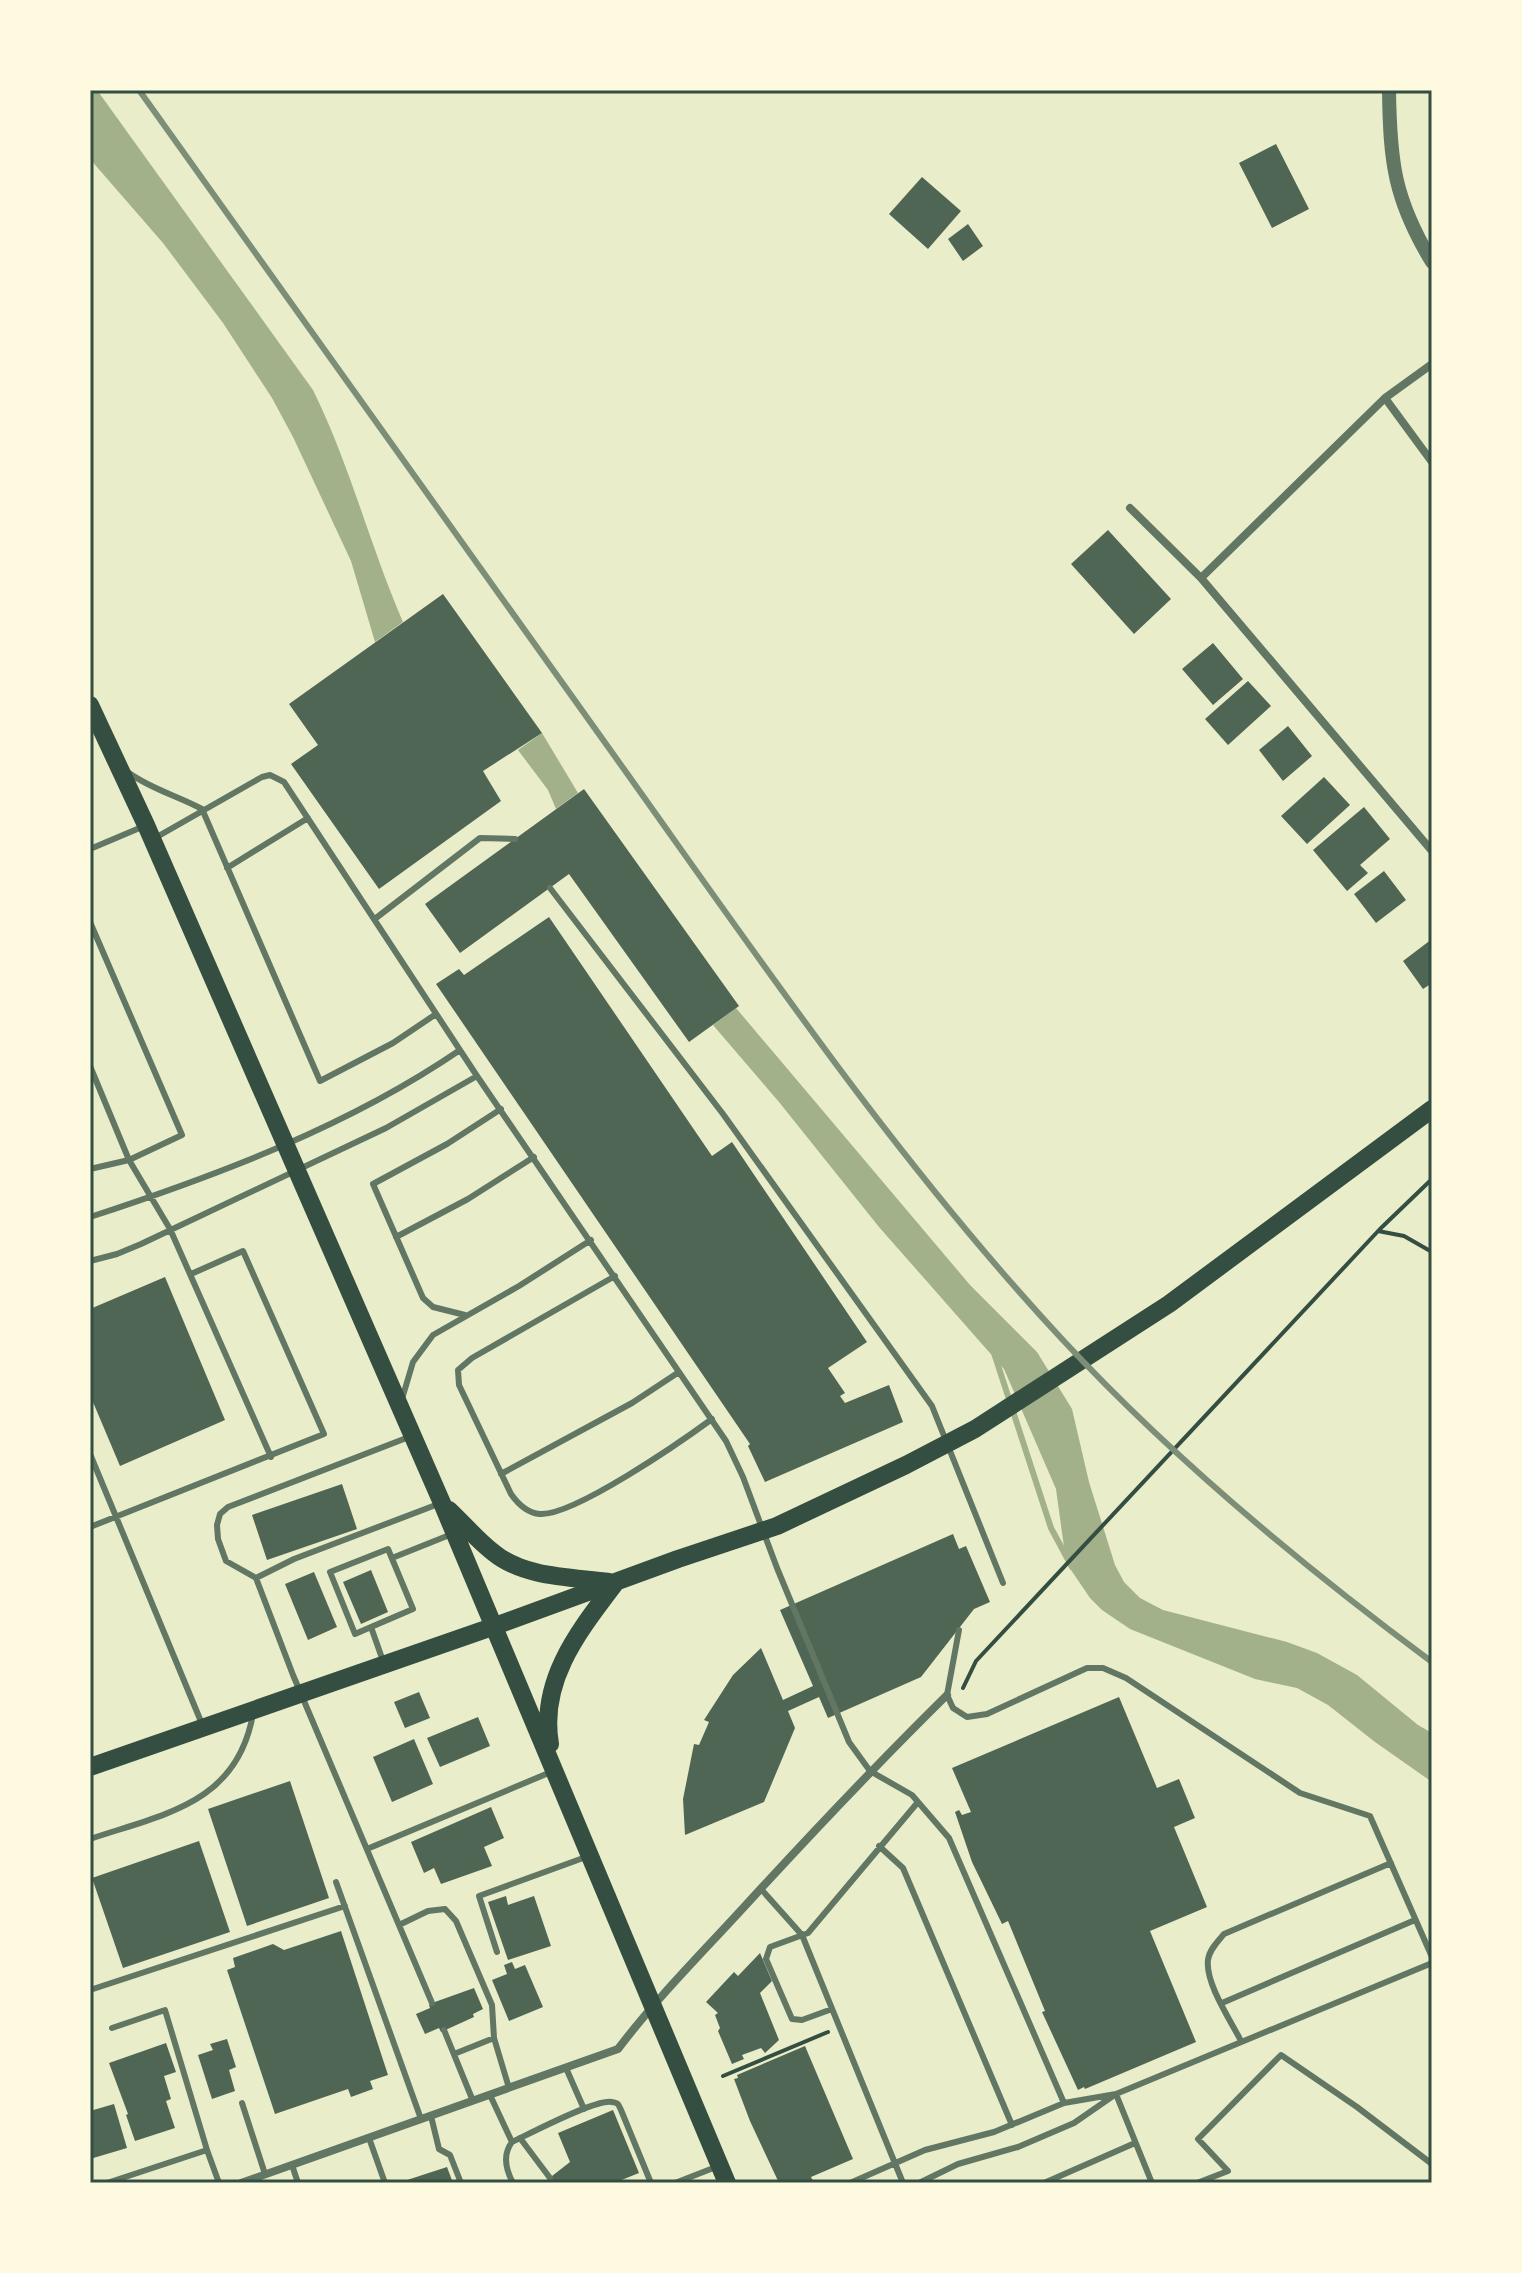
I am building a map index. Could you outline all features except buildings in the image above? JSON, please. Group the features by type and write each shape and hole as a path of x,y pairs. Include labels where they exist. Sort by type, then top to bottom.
{"main road":[{"path":"90,705 413,1435 723,2175"},
{"path":"90,1767 777,1526 906,1465 975,1429 1169,1304 1432,1109"},
{"path":"442,1503 496,1555 515,1565 553,1575 616,1582"},
{"path":"554,1771 547,1730 549,1702 557,1671 589,1618 616,1582"}],"street":[{"path":"1389,90 1392,164 1400,198 1432,262"},
{"path":"1201,578 1385,398 1432,364"},
{"path":"1385,398 1432,462"},
{"path":"1130,508 1201,578 1432,851"},
{"path":"241,2183 618,2049 653,2005 870,1771 947,1695"}],"lane":[{"path":"117,764 138,780 202,809 320,1081 370,1057 436,1014"},
{"path":"90,849 149,833 270,775 284,782 477,1076 591,1240 734,1456 849,1742 870,1771 890,1780 918,1802 949,1838 1064,2103"},
{"path":"227,868 308,818"},
{"path":"376,918 480,838 515,839"},
{"path":"550,888 723,1114 932,1406 1003,1583"},
{"path":"90,922 182,1135 129,1160 90,1169"},
{"path":"90,1217 151,1197 284,1144 400,1090 460,1050"},
{"path":"90,1066 129,1160 170,1229 191,1274 271,1457"},
{"path":"90,1261 117,1254 296,1172 406,1117 477,1076"},
{"path":"465,1315 433,1307 423,1298 373,1184 447,1144 501,1109"},
{"path":"396,1237 468,1199 534,1157"},
{"path":"400,1407 418,1352 433,1335 591,1240"},
{"path":"90,1527 324,1434 243,1251 191,1274"},
{"path":"615,1276 472,1358 458,1370 459,1385 511,1494 534,1514 553,1513 623,1477 712,1419"},
{"path":"501,1474 619,1410 679,1372"},
{"path":"413,1435 228,1507 220,1514 217,1525 218,1539 226,1561 256,1578 301,1693 432,2003"},
{"path":"90,1454 203,1727"},
{"path":"256,1578 294,1559 442,1503"},
{"path":"392,1558 455,1533"},
{"path":"388,1549 413,1609 371,1627 355,1634 330,1572 388,1549"},
{"path":"371,1627 384,1664"},
{"path":"921,2183 958,2164 1018,2147 1074,2123 1116,2094 1432,1960 1370,1816 1300,1793 1112,1671 1087,1668 977,1717 967,1717 953,1708 947,1695 959,1630"},
{"path":"90,1839 181,1808 201,1798 243,1751 249,1738 254,1709"},
{"path":"367,1849 554,1771"},
{"path":"832,2009 802,2020 792,2019 766,1959 770,1947 808,1933 918,1802"},
{"path":"879,1846 903,1868 1012,2125"},
{"path":"497,1952 479,1896 589,1856"},
{"path":"1241,2041 1213,1985 1207,1961 1211,1950 1224,1934 1391,1863"},
{"path":"336,1882 421,2119"},
{"path":"761,1889 802,1935 903,2183"},
{"path":"90,1990 345,1906"},
{"path":"399,1925 436,1909 451,1913 492,2005 494,2038 509,2088"},
{"path":"1222,2003 1415,1920"},
{"path":"112,2028 165,2010 219,2183"},
{"path":"444,2030 473,2101"},
{"path":"454,2054 494,2038"},
{"path":"1197,2183 1228,2171 1198,2139 1281,2055 1432,2164"},
{"path":"566,2068 584,2109"},
{"path":"850,2183 925,2150 1012,2125 1064,2103 1116,2094"},
{"path":"1116,2094 1152,2183"},
{"path":"490,2095 512,2142"},
{"path":"513,2183 506,2162 506,2152 512,2142 605,2102 618,2104 651,2183"},
{"path":"242,2103 265,2174"},
{"path":"431,2116 439,2149 450,2155 461,2183"},
{"path":"369,2138 385,2183"},
{"path":"520,2138 550,2178"},
{"path":"1044,2183 1135,2143"},
{"path":"107,2183 207,2150"},
{"path":"292,2165 298,2183"},
{"path":"675,2183 723,2175"}],"path":[{"path":"976,1661 1378,1231 1432,1179"},
{"path":"1378,1231 1404,1236 1432,1252"},
{"path":"723,2076 840,2028"}],"shaded area":[{"path":"90,90 97,90 313,390 338,447 403,622 375,642 351,561 272,398 223,323 163,243 90,159"},
{"path":"542,733 578,793 556,809 548,790 518,750"},
{"path":"736,1008 970,1285 1037,1352 1072,1409 1089,1482 1115,1565 1124,1582 1140,1598 1163,1610 1287,1642 1317,1653 1357,1675 1432,1733 1432,1782 1328,1705 1297,1688 1255,1679 1130,1629 1090,1598 1071,1570 1064,1547 1056,1489 1004,1369 879,1227 713,1025"}],"waterway":[{"path":"994,1353 1051,1528 1072,1567"}],"railway":[{"path":"139,90 772,977 940,1198 1061,1338 1147,1425 1286,1548 1432,1662"}]}
